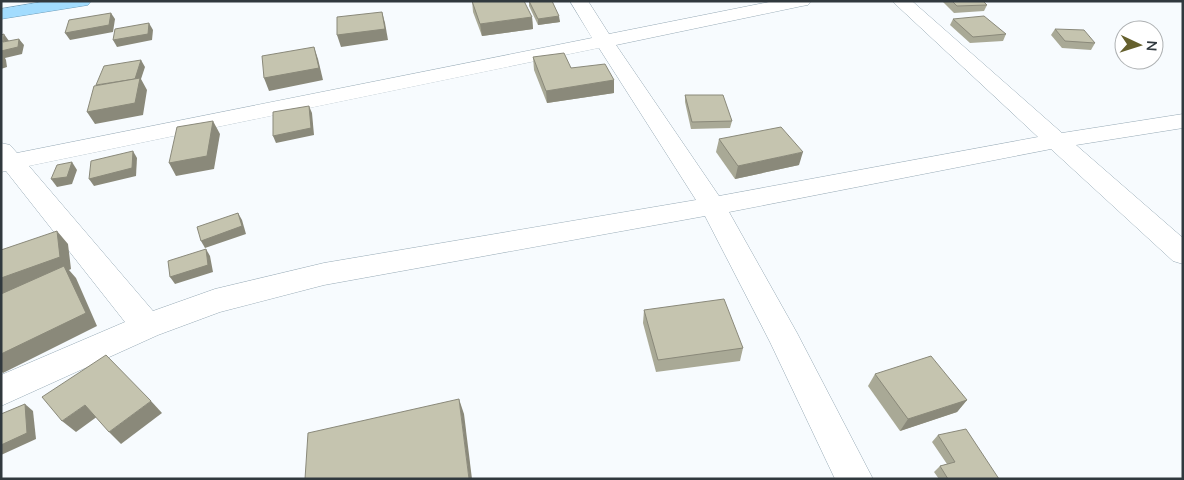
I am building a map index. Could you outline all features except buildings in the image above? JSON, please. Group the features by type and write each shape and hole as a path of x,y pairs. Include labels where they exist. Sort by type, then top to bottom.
{"highway":[{"path":"1,14 75,2"}],"street":[{"path":"579,1 604,43 712,206 785,340 854,479"},
{"path":"147,326 5,158 604,43 802,1"},
{"path":"901,1 1183,254"},
{"path":"1,391 147,326 215,301 324,274 712,206 1055,141 1183,121"}]}
